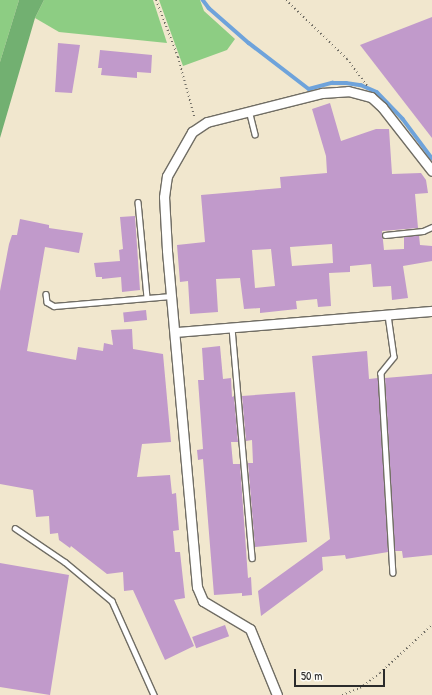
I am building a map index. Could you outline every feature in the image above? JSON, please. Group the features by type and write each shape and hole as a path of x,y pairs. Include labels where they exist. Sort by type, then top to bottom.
{"street":[{"path":"277,695 250,629 203,601 197,587 164,187 167,176 192,132 207,122 249,110 322,93 360,93 371,97 382,107 432,171"},
{"path":"176,332 432,311"}],"lane":[{"path":"249,110 255,134"},
{"path":"138,202 147,298"},
{"path":"385,235 423,231 432,227"},
{"path":"46,294 46,302 54,306 172,296"},
{"path":"388,315 394,357 381,373 393,573"},
{"path":"232,328 252,558"},
{"path":"15,528 81,575 112,601 154,695"}],"path":[{"path":"156,0 178,57 191,110 198,128"},
{"path":"286,0 347,59 366,83"},
{"path":"342,695 360,688 380,673 432,625"}],"green space":[{"path":"0,0 19,0 0,62"},
{"path":"19,0 44,0 35,18 0,138 0,62"},
{"path":"44,0 153,0 167,43 59,32 35,18"},
{"path":"159,0 200,0 204,11 235,39 227,50 183,66"}],"building":[{"path":"432,17 432,138 360,45"},
{"path":"58,43 80,45 72,93 55,92"},
{"path":"100,50 152,55 151,73 137,72 137,78 101,75 102,68 98,68"},
{"path":"330,103 341,141 376,129 389,129 392,174 421,173 426,180 428,193 415,194 418,228 382,231 384,250 404,249 404,237 419,235 420,245 432,246 432,261 403,266 408,298 392,300 391,286 373,287 371,264 350,266 350,272 329,273 331,306 318,307 317,299 296,301 297,309 260,313 260,308 244,309 240,278 216,279 218,312 190,314 188,281 180,282 177,245 205,242 201,195 281,188 280,177 327,173 326,156 312,109","holes":["332,244 333,263 292,266 290,247","271,249 275,286 255,288 252,250"]},
{"path":"135,216 140,290 122,292 121,277 102,279 102,277 96,277 94,263 120,261 119,250 123,249 120,217"},
{"path":"20,219 49,225 49,228 83,233 79,253 45,247 27,351 76,360 78,347 103,351 104,343 113,345 111,330 132,329 133,349 163,354 171,442 142,444 137,477 170,475 172,494 176,493 179,530 173,531 175,552 180,552 185,598 174,600 194,646 165,660 133,590 124,591 123,572 107,574 71,546 70,548 59,540 58,533 50,534 49,516 36,517 33,490 0,484 0,291 9,244 12,235 17,235"},
{"path":"146,310 147,320 124,322 123,312"},
{"path":"220,346 223,379 231,378 232,397 234,396 238,442 231,442 233,464 240,464 248,578 251,577 252,595 242,596 242,593 214,595 203,459 198,460 197,450 203,449 198,380 204,380 202,348"},
{"path":"367,351 369,379 378,378 388,552 346,559 345,555 322,557 323,570 261,616 258,591 330,539 312,356"},
{"path":"432,374 432,555 403,558 402,551 395,551 385,378"},
{"path":"295,392 307,542 255,547 248,463 253,463 252,440 246,441 242,396"},
{"path":"0,563 69,575 50,695 0,687"},
{"path":"225,625 229,636 196,648 192,637"}],"waterway":[{"path":"203,0 209,8 249,43 309,89 332,83 346,83 361,85 377,92 403,119 432,158"}]}
